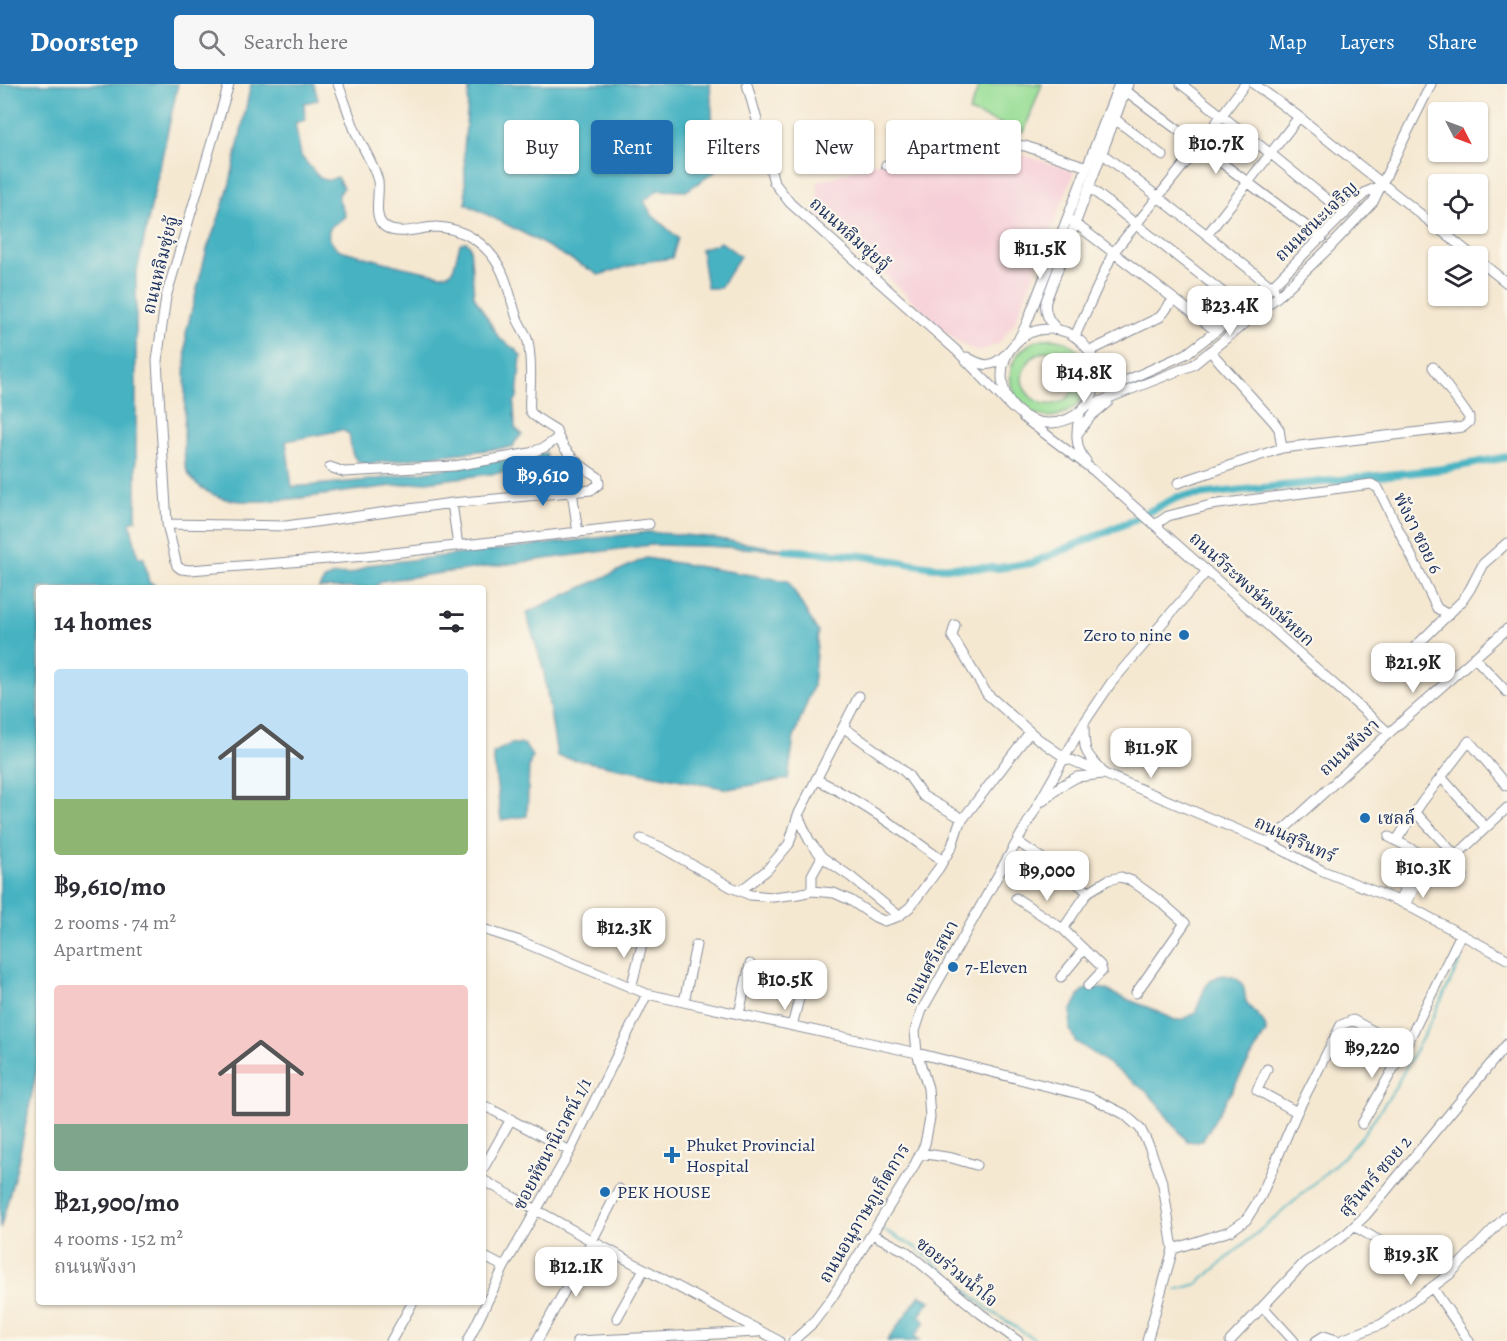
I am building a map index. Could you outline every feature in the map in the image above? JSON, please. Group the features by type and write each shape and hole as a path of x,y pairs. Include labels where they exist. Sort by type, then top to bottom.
{"street":[{"name":"ถนนหลิมซุ่ยจู้","path":"229,84 165,297 156,361 167,524 177,566 190,570 267,565 458,546"},
{"path":"167,524 286,526 452,503 591,490 599,484 598,477 564,448 556,430 533,415 530,410 530,347 527,335 519,321 500,268 489,250 478,241 451,229 435,227 408,231 392,230 381,224 378,218 377,179 338,84"},
{"name":"ถนนหลิมซุ่ยจู้","path":"747,84 774,182 790,203 958,352 1012,408"},
{"path":"1180,84 1345,214"},
{"path":"1075,336 1113,252 1199,146 1245,84"},
{"path":"1254,84 1299,117 1460,246"},
{"name":"ถนนชนะเจริญ","path":"1083,410 1193,365 1281,294 1373,202 1431,84"},
{"path":"1057,329 1048,318 1045,309 1087,167 1099,151 1115,119 1123,86"},
{"path":"1123,86 1322,238"},
{"path":"1017,340 1031,332 1047,328 1075,336 1089,351 1096,366 1096,382 1092,397 1083,410 1070,419 1055,423 1036,422 1023,417 1012,408 1005,396 1001,382 1002,368 1007,352 1026,325 1072,221 1090,188 1099,151 1123,86"},
{"path":"1207,235 1299,117"},
{"path":"1115,119 1163,156"},
{"path":"1021,146 1087,167"},
{"path":"1099,151 1281,294"},
{"name":"ถนนชนะเจริญ","path":"1096,366 1113,382 1123,382 1186,354 1272,287 1366,192 1382,185"},
{"path":"1090,188 1244,309"},
{"path":"1072,221 1215,331"},
{"path":"1488,268 1507,283"},
{"path":"1089,351 1160,317 1174,299"},
{"path":"1210,351 1274,422 1279,429 1281,448"},
{"name":"ถนนหลิมซุ่ยจู้","path":"958,352 985,365 1000,360 1007,352"},
{"path":"1178,483 1281,448 1463,427 1469,423 1469,417 1433,367"},
{"path":"1077,435 1091,416 1117,395"},
{"name":"ถนนวีระพงษ์หงษ์หยก","path":"1083,410 1077,435 1078,448 1093,470"},
{"name":"ถนนวีระพงษ์หงษ์หยก","path":"1023,417 1093,470 1389,733"},
{"path":"330,467 344,472 359,472 454,466 530,453 558,438"},
{"name":"พังงา ซอย 6","path":"1153,523 1168,516 1211,505 1371,484 1378,488 1437,608 1448,615"},
{"path":"572,491 578,533"},
{"path":"452,503 458,546 649,524"},
{"path":"1448,680 1415,647 1462,601 1483,564 1507,543"},
{"name":"ถนนศรีเสนา","path":"917,1053 915,1031 922,1010 1084,723 1111,683 1207,571"},
{"name":"ถนนสุรินทร์","path":"956,625 952,636 987,694 1030,732 1064,757 1269,843 1323,871 1402,903 1507,959"},
{"name":"ถนนพังงา","path":"1269,843 1507,628"},
{"path":"1474,657 1507,692"},
{"path":"740,891 767,870 789,844 798,815 859,696"},
{"path":"1084,723 1086,755 1105,774"},
{"path":"843,728 899,767 908,775 923,796 963,819"},
{"path":"641,839 681,857 750,895 773,897 812,891 834,893 884,921 899,916 910,907 952,846 959,824 1030,732"},
{"path":"1463,876 1393,839 1469,741 1507,786"},
{"path":"1039,805 1061,786 1077,777 1105,774"},
{"path":"1441,777 1486,828"},
{"path":"816,779 876,813 943,861"},
{"path":"1444,867 1507,808"},
{"path":"1415,812 1456,856"},
{"path":"798,815 809,840 822,856 899,916"},
{"path":"1018,842 1088,892"},
{"path":"812,891 812,875 822,856"},
{"path":"1402,903 1424,856"},
{"path":"1063,929 1088,892 1108,880 1121,877 1132,881 1185,923 1136,993"},
{"path":"1016,898 1063,929 1100,965 1102,971 1089,986"},
{"path":"486,930 520,941 647,994 917,1053 1090,1097 1125,1114 1140,1128 1150,1148 1162,1185 1173,1249 1147,1341"},
{"path":"1362,1124 1405,1048 1461,934"},
{"path":"631,987 644,937"},
{"path":"684,1002 696,945"},
{"path":"1061,977 1084,949"},
{"path":"739,1014 750,964"},
{"path":"792,1026 804,979"},
{"name":"ซอยหัชนานิเวศน์ 1/1","path":"486,1304 570,1151 647,994"},
{"path":"1173,1249 1230,1231 1246,1220 1261,1196 1297,1112 1341,1025 1353,1020 1405,1048"},
{"name":"สุรินทร์ ซอย 2","path":"1230,1341 1304,1263 1346,1234 1366,1215 1507,1044"},
{"name":"ถนนอนุภาษภูเก็ตการ","path":"793,1341 813,1323 831,1299 913,1168 925,1144 930,1118 928,1088 917,1053"},
{"path":"1267,1069 1257,1090 1297,1112"},
{"path":"486,1106 570,1151"},
{"path":"486,1164 511,1119"},
{"path":"920,1153 952,1158 976,1166"},
{"path":"486,1182 779,1341"},
{"path":"537,1341 619,1189"},
{"path":"1316,1341 1324,1336 1339,1341 1382,1324 1450,1274 1507,1215"},
{"path":"1354,1226 1393,1249"},
{"name":"ซอยร่วมน้ำใจ","path":"872,1234 907,1252 1018,1341"},
{"path":"486,1258 504,1268"},
{"path":"617,1318 645,1269"},
{"path":"1432,1287 1469,1341"},
{"path":"391,1341 410,1305"},
{"name":"ซอยหัชนานิเวศน์ 1/1","path":"468,1341 486,1305"},
{"path":"1263,1307 1294,1341"},
{"path":"576,1341 761,1332"}],"shaded area":[{"path":"1021,154 1074,172 1015,322 998,344 977,352 955,340 817,215 818,182 842,174 874,174 874,163 886,161 886,174 1021,174"}],"green space":[{"path":"980,84 1042,84 1024,132 1021,131 1021,120 991,120 969,112"},
{"path":"1041,339 1057,339 1071,345 1077,349 1088,368 1088,383 1078,404 1067,412 1051,417 1036,415 1024,407 1011,383 1011,368 1017,355","holes":["1046,351 1059,353 1074,367 1075,385 1071,394 1064,400 1053,404 1041,403 1031,397 1026,390 1022,377 1024,370 1032,358 1039,354"]}],"water":[{"path":"0,84 178,84 136,276 136,520 130,522 138,557 144,558 149,583 154,585 36,585 36,1074 17,1167 0,1229"},
{"path":"251,84 314,84 318,100 304,103 305,120 295,123 301,156 317,175 325,180 337,177 343,188 339,198 345,216 330,228 329,232 334,245 340,250 441,275 453,270 460,244 467,242 470,246 474,296 499,338 521,356 517,397 514,403 515,428 522,434 513,447 365,464 356,459 351,448 349,434 342,430 286,441 292,487 371,480 546,453 548,467 266,501 232,500 219,497 204,489 191,478 185,466 184,449 186,333 207,249 230,183"},
{"path":"468,84 710,84 712,120 685,120 685,174 712,174 686,191 658,190 644,201 652,215 678,238 672,258 643,262 599,275 466,204 464,149"},
{"path":"721,242 740,256 720,288 707,288 701,249"},
{"path":"648,532 706,537 795,551 650,545 382,581 377,585 320,585 330,576 354,573 368,565"},
{"path":"646,558 788,581 818,632 813,686 794,737 788,779 728,789 557,756 543,668 526,613"},
{"path":"511,744 524,744 532,756 529,766 527,816 501,820 493,753"},
{"path":"1224,975 1236,978 1241,983 1246,1001 1264,1023 1266,1032 1203,1140 1187,1141 1147,1092 1075,1041 1070,1029 1071,1012 1080,994 1094,987 1108,990 1175,1020 1181,1020 1195,1013 1204,990 1211,980"},
{"path":"920,1295 930,1301 919,1316 925,1322 915,1336 920,1341 887,1341"}],"waterway":[{"path":"785,550 863,556 933,567 998,568 1032,563 1129,522 1178,497 1443,469 1507,457"},
{"path":"1176,1290 1197,1284 1298,1198 1344,1156 1362,1136 1392,1093 1461,960"},
{"path":"882,1229 917,1248 989,1310 1037,1341"}],"place":[{"name":"Zero to nine","path":"1184,635"},
{"name":"เชลล์","path":"1365,818"},
{"name":"7-Eleven","path":"953,967"},
{"name":"Phuket Provincial Hospital","path":"672,1155"},
{"name":"PEK HOUSE","path":"605,1192"}]}
